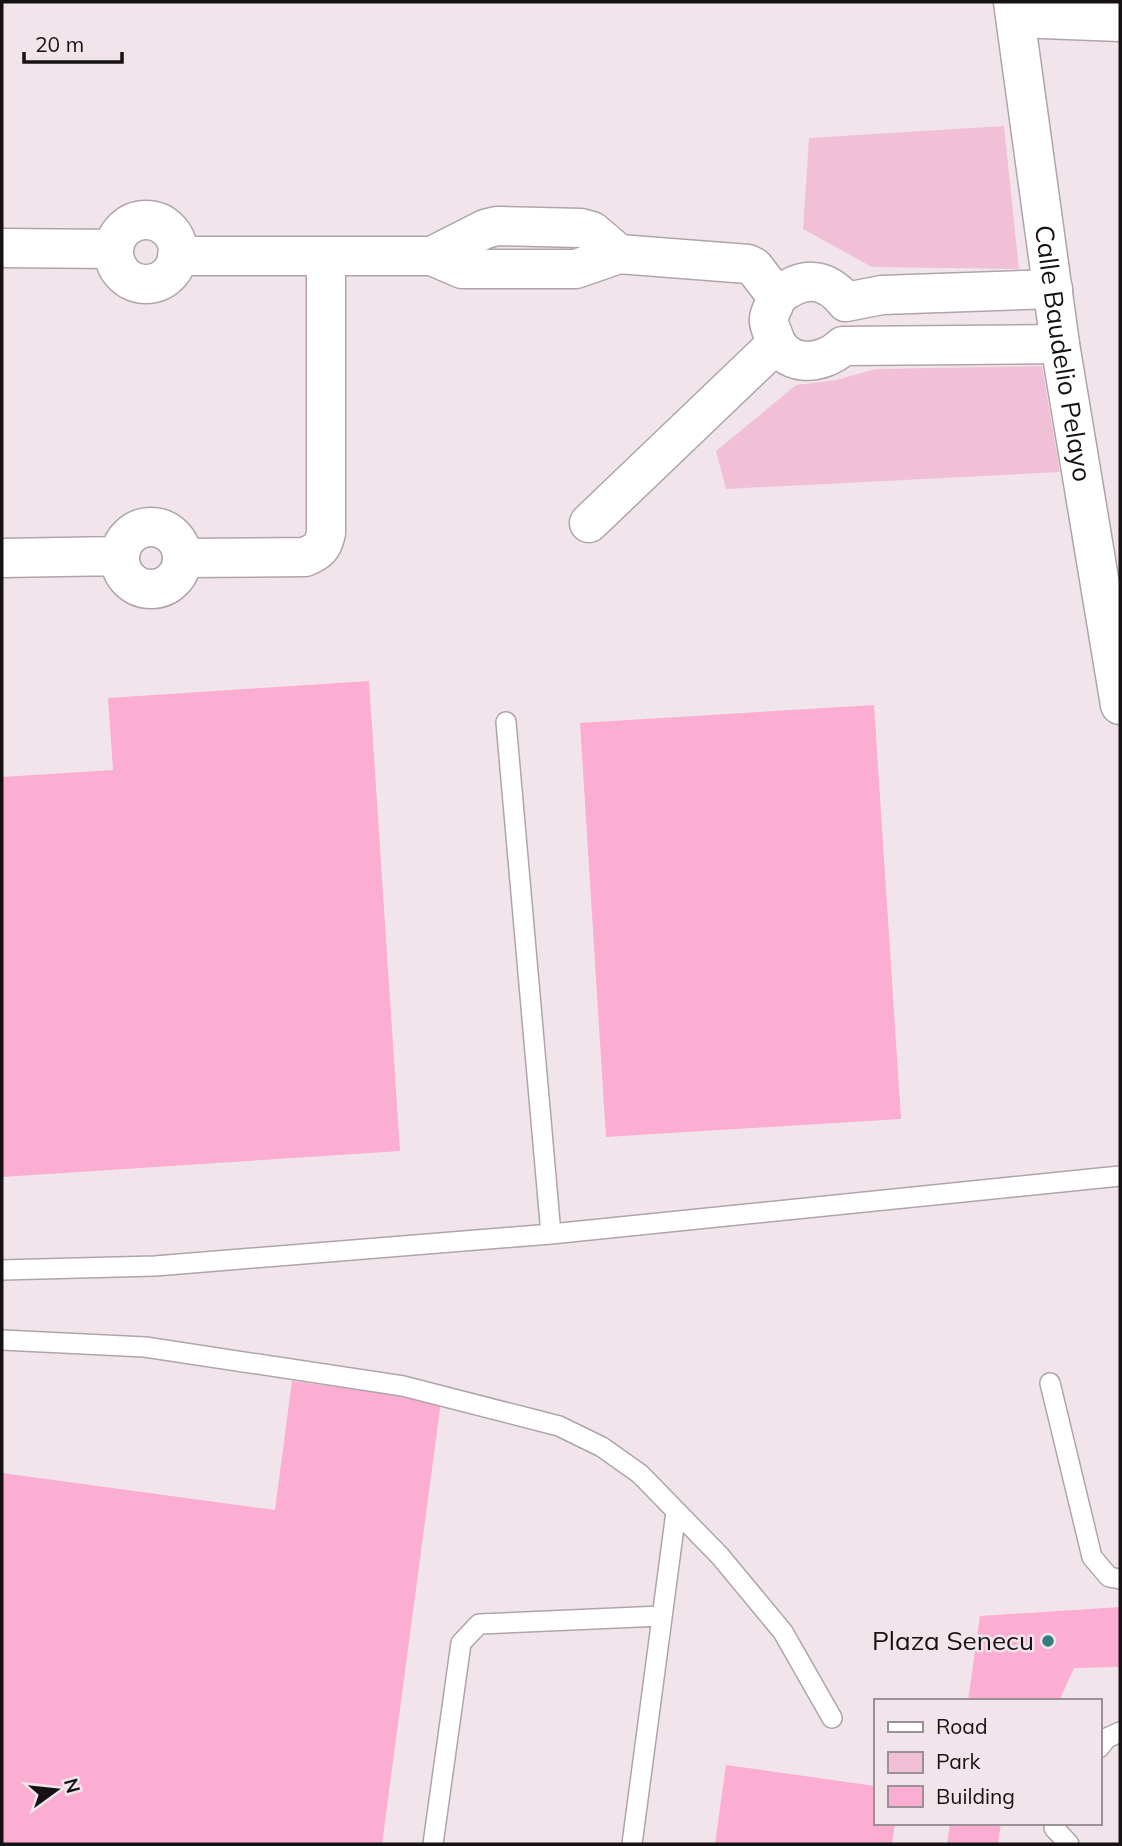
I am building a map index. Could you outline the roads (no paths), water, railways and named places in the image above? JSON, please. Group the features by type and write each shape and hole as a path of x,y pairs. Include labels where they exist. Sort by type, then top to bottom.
{"street":[{"path":"1014,10 1120,22"},
{"name":"Calle Baudelio Pelayo","path":"1014,10 1060,344 1120,705"},
{"path":"2,248 113,249 118,270 138,284 153,285 172,272 177,256 432,256 485,229 497,226 581,228 592,231 619,254 748,264 754,267 777,297"},
{"path":"2,558 120,556 120,566 128,579 138,586 159,589 174,579 181,569 183,558 306,557 318,552 327,533 326,256"},
{"path":"822,282 835,289 846,302 850,331 843,346 833,356 813,363 784,354 776,344 768,320 777,297 793,284 822,282"},
{"path":"846,302 882,295 1053,289"},
{"path":"589,523 776,344"},
{"path":"843,346 1060,344"}],"lane":[{"path":"506,722 551,1234"},
{"path":"2,1270 155,1266 551,1234 1120,1176"},
{"path":"2,1340 145,1347 403,1386 559,1426 602,1447 640,1475 720,1556 783,1632 832,1718"},
{"path":"1050,1383 1092,1557 1109,1577 1120,1579"},
{"path":"632,1844 676,1512"},
{"path":"433,1844 461,1643 478,1624 661,1616"},
{"path":"1054,1832 1069,1844"}],"place":[{"name":"Plaza Senecu","path":"1048,1641"}]}
